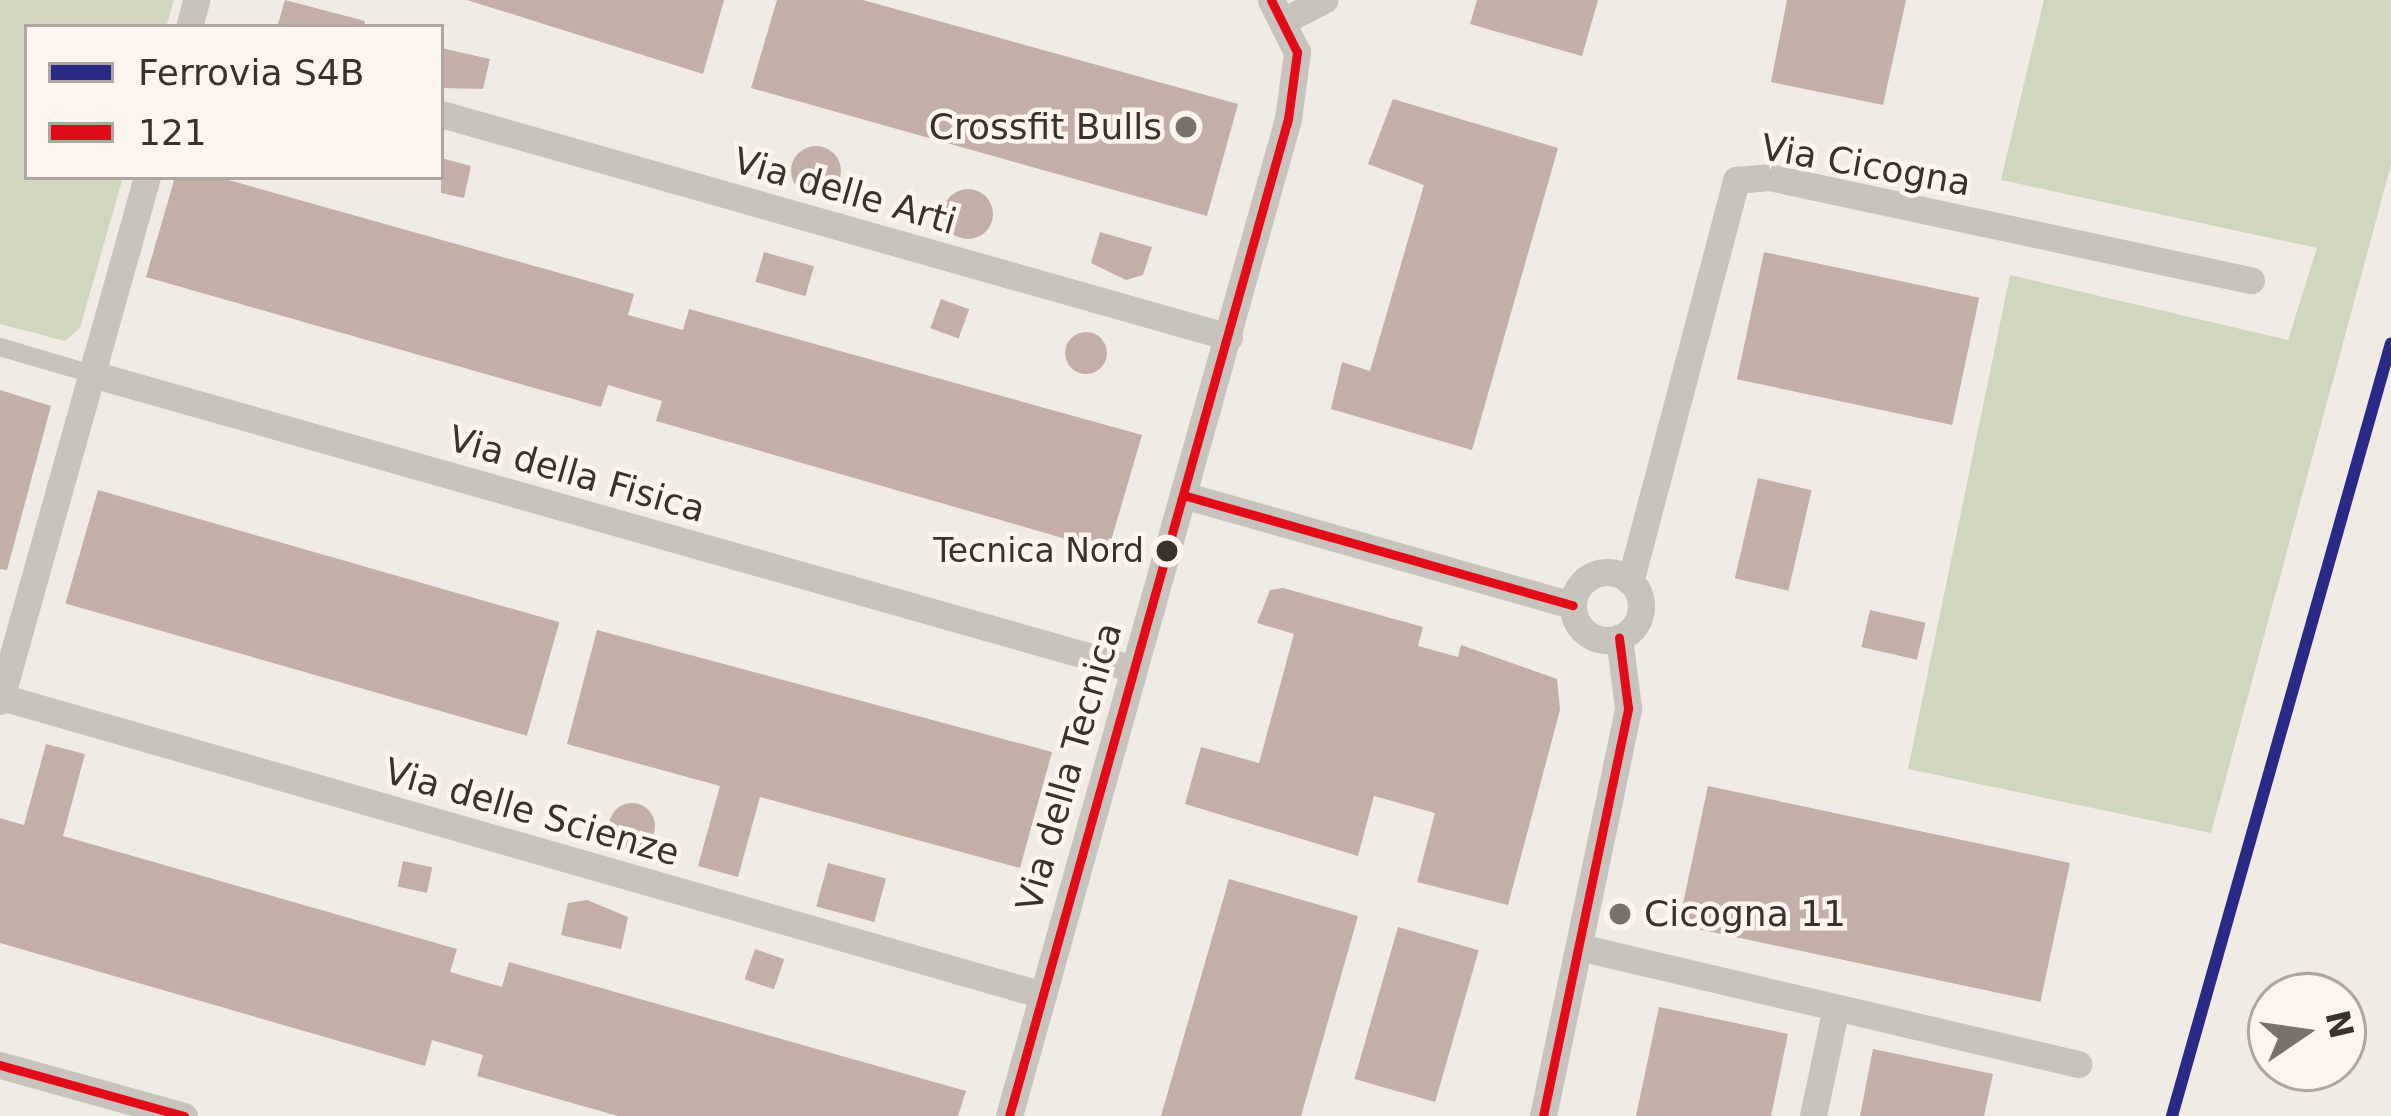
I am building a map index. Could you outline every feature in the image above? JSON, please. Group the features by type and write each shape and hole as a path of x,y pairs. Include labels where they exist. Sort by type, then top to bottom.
{"street":[{"name":"Via della Tecnica","path":"1009,1116 1297,80 1279,10 1324,0"},
{"name":"Via delle Arti","path":"444,114 1229,337"},
{"name":"Via Cicogna","path":"1543,1116 1628,708 1619,638 1640,613 1630,582 1736,180 1769,177 2252,280"},
{"path":"1,699 146,180"},
{"name":"Via della Fisica","path":"0,347 1134,669"},
{"path":"1184,495 1573,605"},
{"path":"1573,605 1589,577 1630,582"},
{"path":"1573,605 1586,634 1619,638"},
{"name":"Via delle Scienze","path":"1,699 1043,995"},
{"path":"1579,947 2078,1064"},
{"path":"1813,1116 1836,1007"},
{"path":"0,1065 184,1116"}],"green space":[{"path":"0,0 174,0 167,24 24,24 24,180 122,180 80,328 65,341 0,324"},
{"path":"2044,0 2391,0 2391,165 2211,833 1908,769 2010,275 2288,340 2317,248 2001,180"}],"building":[{"path":"285,0 365,21 364,24 278,24"},
{"path":"467,0 724,0 703,74"},
{"path":"777,0 863,0 1238,104 1207,216 751,88"},
{"path":"1477,0 1598,0 1582,56 1470,24"},
{"path":"1787,0 1906,0 1883,105 1771,82"},
{"path":"444,49 490,59 483,89 444,88"},
{"path":"1393,99 1558,148 1472,450 1331,409 1342,362 1370,371 1424,185 1368,164"},
{"path":"816,146 834,153 841,171 834,189 816,196 798,189 791,171 798,153"},
{"path":"444,159 471,166 464,198 441,193"},
{"path":"174,180 229,180 634,294 628,315 683,330 689,309 1142,435 1108,551 656,421 662,401 608,385 601,407 146,277"},
{"path":"968,189 985,197 993,214 985,231 968,239 951,231 943,214 951,197"},
{"path":"1100,232 1152,247 1143,275 1126,280 1091,263"},
{"path":"764,252 814,266 805,296 755,282"},
{"path":"1764,252 1979,298 1952,425 1737,379"},
{"path":"941,299 969,309 959,338 930,328"},
{"path":"1086,332 1101,338 1107,353 1101,368 1086,374 1071,368 1065,353 1071,338"},
{"path":"0,390 51,406 7,570 0,569"},
{"path":"1758,478 1812,490 1788,591 1735,578"},
{"path":"98,490 559,622 527,736 65,603"},
{"path":"1283,588 1423,627 1418,646 1458,657 1461,645 1557,679 1560,710 1508,905 1417,882 1435,813 1374,796 1358,856 1185,804 1201,747 1259,763 1294,634 1257,623 1270,590"},
{"path":"1870,610 1926,623 1917,660 1861,647"},
{"path":"597,630 1052,752 1020,868 760,797 738,877 698,866 720,786 567,744"},
{"path":"46,744 85,754 63,836 457,949 450,972 502,987 509,962 966,1091 958,1116 618,1116 477,1076 483,1055 432,1040 425,1066 0,943 0,818 24,825"},
{"path":"1708,786 2070,863 2040,1002 1678,925"},
{"path":"632,803 648,810 655,826 648,842 632,849 616,842 609,826 616,810"},
{"path":"403,861 432,867 427,893 398,886"},
{"path":"828,863 886,879 874,922 816,906"},
{"path":"1229,879 1358,916 1301,1116 1161,1116"},
{"path":"587,900 628,917 621,949 561,935 568,903"},
{"path":"1398,927 1479,950 1435,1102 1354,1079"},
{"path":"755,949 784,959 774,989 745,979"},
{"path":"1659,1007 1788,1034 1771,1116 1636,1116"},
{"path":"1873,1049 1993,1074 1984,1116 1860,1116"}],"rail line":[{"name":"S4B","path":"2172,1116 2391,343"}],"transit line":[{"name":"121","path":"1009,1116 1288,119 1297,52 1271,0"},
{"name":"121","path":"1183,495 1573,605"},
{"name":"121","path":"1543,1116 1628,708 1619,638"},
{"name":"121","path":"0,1065 184,1116"}],"place":[{"name":"Crossfit Bulls","path":"1186,127"},
{"name":"Tecnica Nord","path":"1167,551"},
{"name":"Cicogna 11","path":"1620,914"}]}
